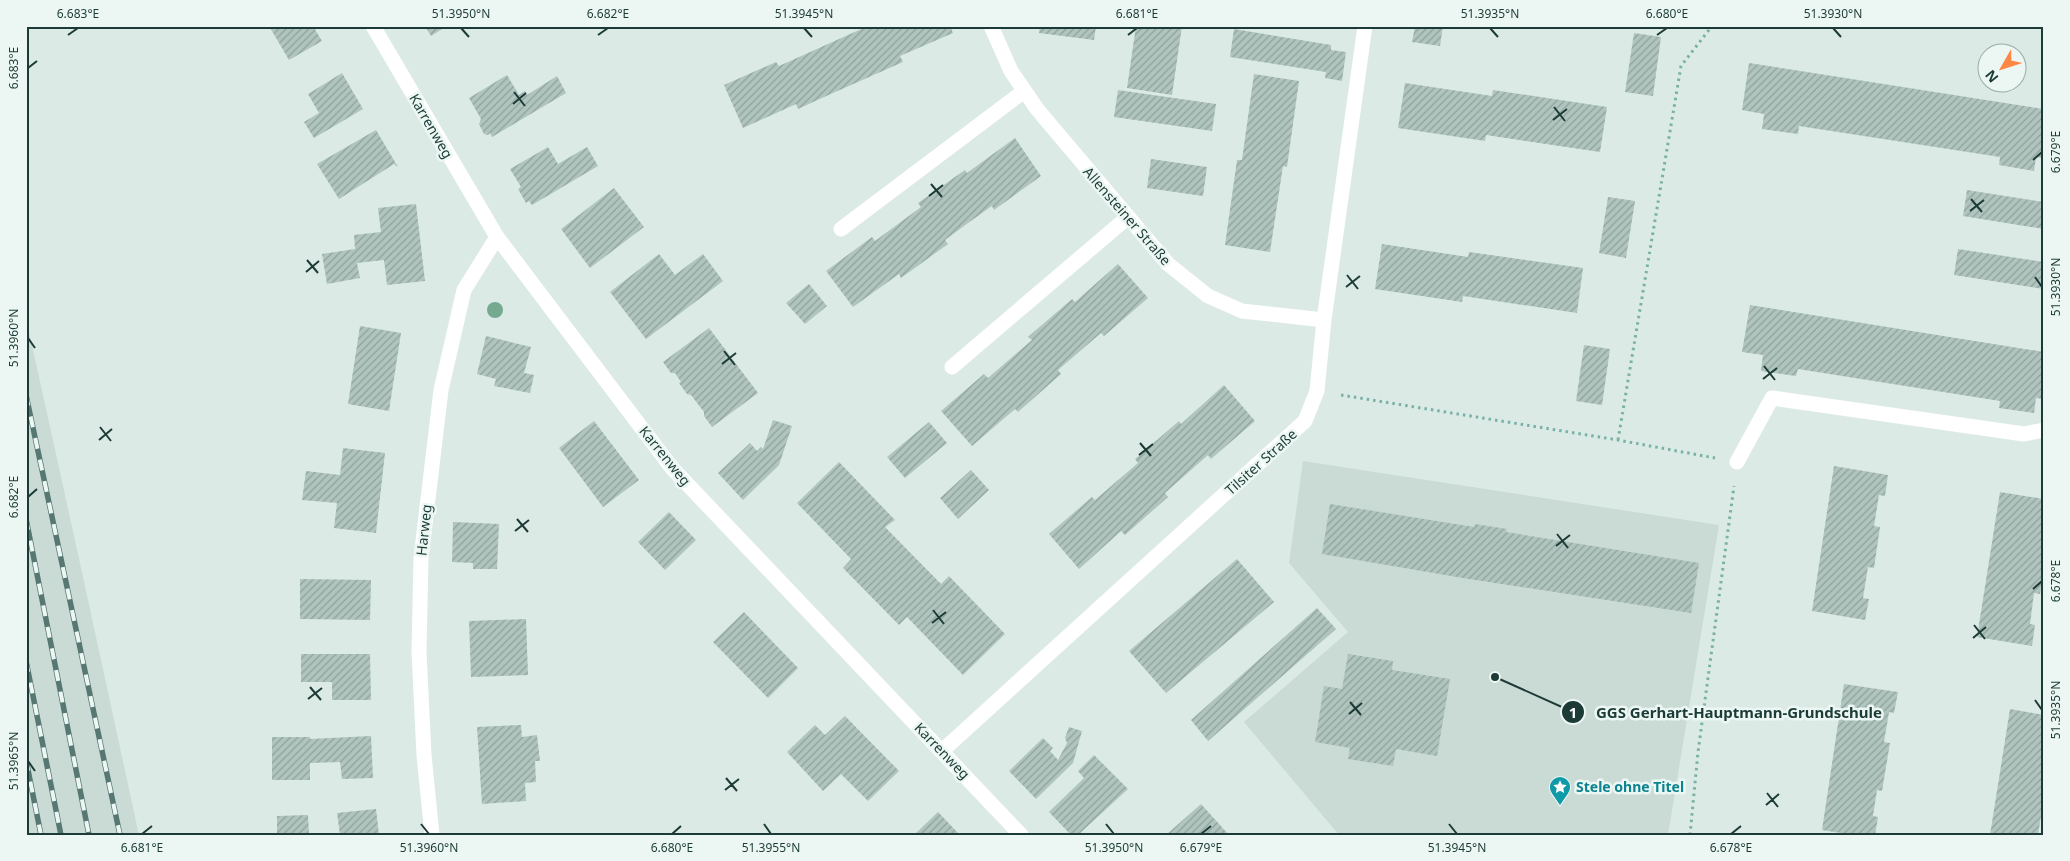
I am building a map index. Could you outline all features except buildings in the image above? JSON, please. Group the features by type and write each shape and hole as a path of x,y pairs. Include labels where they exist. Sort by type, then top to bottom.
{"street":[{"name":"Karrenweg","path":"373,26 496,237 672,468 1021,835"},
{"name":"Allensteiner Straße","path":"991,26 1011,71 1037,110 1168,264 1208,296 1242,311 1324,320"},
{"name":"Tilsiter Straße","path":"942,751 1305,421 1317,391 1324,320 1365,26"},
{"path":"841,229 1024,91"},
{"path":"952,367 1128,217"},
{"name":"Harweg","path":"432,835 424,755 419,652 421,558 440,390 464,290 496,237"},
{"path":"1737,462 1772,398 2024,434 2044,430"}],"path":[{"path":"1618,440 1681,66 1712,26"},
{"path":"1317,391 1618,440 1737,462 1698,752 1690,835"}],"shaded area":[{"path":"26,318 78,554 139,835 26,835"},
{"path":"1303,461 1719,525 1668,835 1339,835 1244,722 1348,632 1289,563"}],"railway":[{"path":"26,395 120,835"},
{"path":"26,519 89,835"},
{"path":"26,661 61,835"},
{"path":"26,760 41,835"}],"place":[{"name":"GGS Gerhart-Hauptmann-Grundschule","path":"1495,677"},
{"name":"Stele ohne Titel","path":"1560,806"}]}
